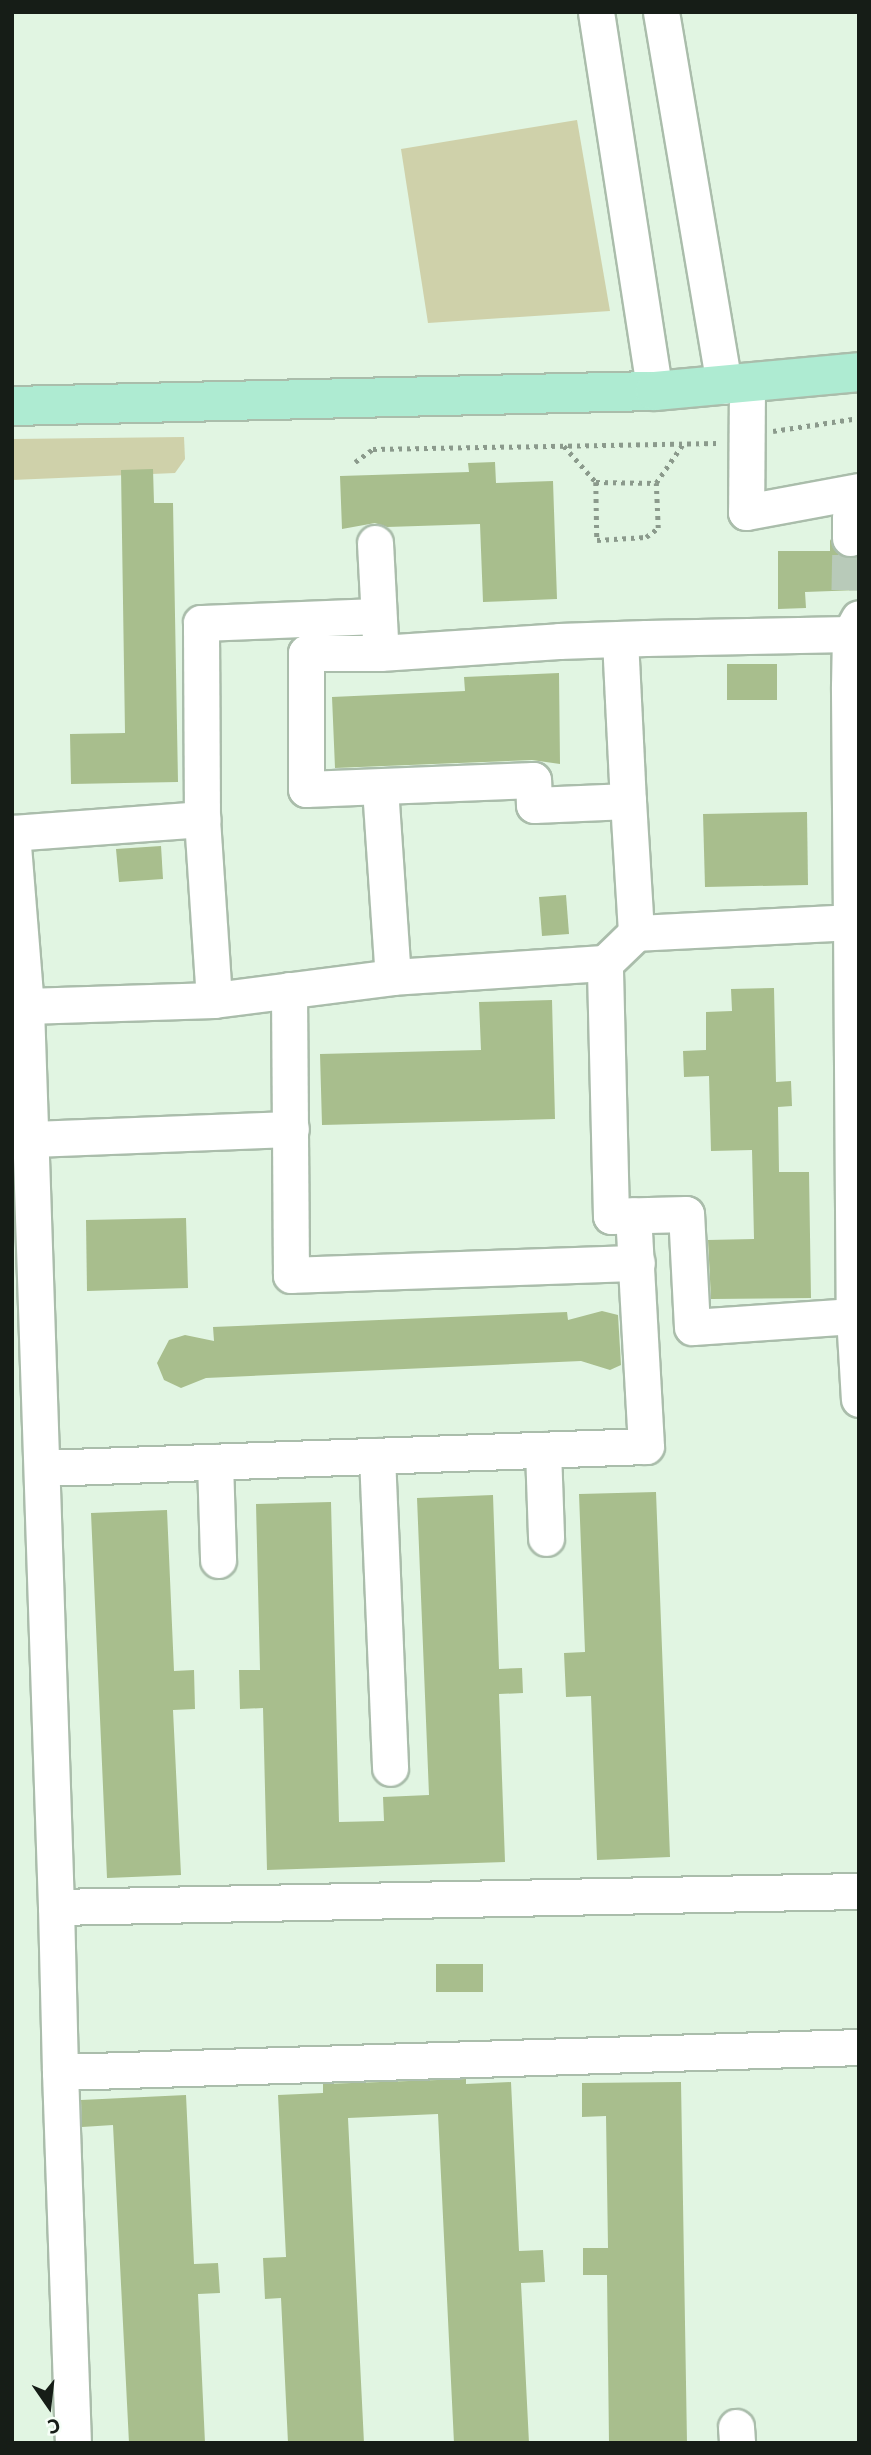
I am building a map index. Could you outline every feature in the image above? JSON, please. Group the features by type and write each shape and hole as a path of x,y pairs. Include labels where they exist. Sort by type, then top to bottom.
{"main road":[{"path":"12,406 656,391 859,372"}],"street":[{"path":"596,12 656,391"},
{"path":"661,12 745,436 746,512 859,491"},
{"path":"375,543 380,653"},
{"path":"628,800 534,805 533,780 306,789 306,653 380,653 620,639 854,614 851,922 854,1316 859,1399"},
{"path":"214,1000 202,820 201,623 378,616"},
{"path":"620,639 636,933"},
{"path":"380,788 393,977"},
{"path":"72,2443 31,1139 26,1006 12,833 202,820"},
{"path":"26,1006 214,1000 393,977 605,962 636,933 851,922"},
{"path":"605,962 611,1216 686,1214 692,1327 854,1316"},
{"path":"289,990 291,1275 637,1263"},
{"path":"31,1139 290,1129"},
{"path":"43,1468 646,1446 634,1215"},
{"path":"543,1450 546,1538"},
{"path":"377,1456 390,1768"},
{"path":"215,1462 218,1560"},
{"path":"56,1907 859,1891"},
{"path":"60,2073 859,2047"}],"path":[{"path":"355,462 373,449 726,443 745,436 859,418"},
{"path":"564,446 596,482 597,540 646,537 658,527 656,483 683,444"},
{"path":"596,482 656,483"}],"green space":[{"path":"577,120 610,311 428,323 401,149"},
{"path":"184,437 185,459 175,473 12,480 12,439"}],"building":[{"path":"495,462 496,483 553,481 557,599 483,602 480,524 387,527 375,523 342,529 340,476 469,472 468,463"},
{"path":"153,469 154,503 173,503 178,782 71,784 70,734 125,733 121,470"},
{"path":"830,539 839,555 859,556 859,590 805,592 806,608 778,609 778,551 830,551"},
{"path":"727,664 777,664 777,700 727,700"},
{"path":"559,673 560,764 532,760 335,768 332,697 465,691 464,677"},
{"path":"807,812 808,885 705,887 703,814"},
{"path":"161,846 163,879 119,882 116,849"},
{"path":"566,895 569,934 542,936 539,897"},
{"path":"774,988 776,1082 791,1081 792,1106 778,1107 779,1172 809,1172 811,1298 711,1299 708,1240 754,1239 752,1150 711,1151 709,1076 684,1077 683,1051 706,1050 706,1012 732,1011 731,989"},
{"path":"552,1000 555,1119 322,1125 320,1054 481,1050 479,1002"},
{"path":"186,1218 188,1288 87,1291 86,1220"},
{"path":"602,1311 618,1315 621,1365 610,1370 581,1361 206,1378 181,1388 164,1380 157,1363 169,1340 185,1335 214,1341 213,1327 567,1312 568,1320"},
{"path":"656,1492 670,1857 597,1860 591,1696 566,1697 564,1653 585,1652 579,1494"},
{"path":"493,1495 499,1669 522,1668 523,1693 499,1694 505,1862 267,1870 263,1708 240,1709 239,1670 260,1670 256,1504 331,1502 339,1822 384,1821 383,1797 429,1795 417,1498"},
{"path":"167,1510 174,1671 194,1670 195,1709 173,1710 181,1875 107,1878 91,1513"},
{"path":"436,1964 483,1964 483,1992 436,1992"},
{"path":"466,2079 466,2084 511,2082 519,2251 543,2250 545,2282 521,2283 529,2443 454,2443 438,2114 348,2118 364,2443 288,2443 281,2298 265,2299 263,2258 286,2257 278,2095 323,2093 323,2084"},
{"path":"681,2082 687,2443 609,2443 607,2275 583,2275 583,2248 608,2248 606,2116 582,2117 582,2083"},
{"path":"186,2095 194,2264 218,2263 220,2293 198,2294 205,2443 129,2443 113,2125 82,2127 81,2100"}],"tunnel":[{"path":"849,590 850,538"}]}
